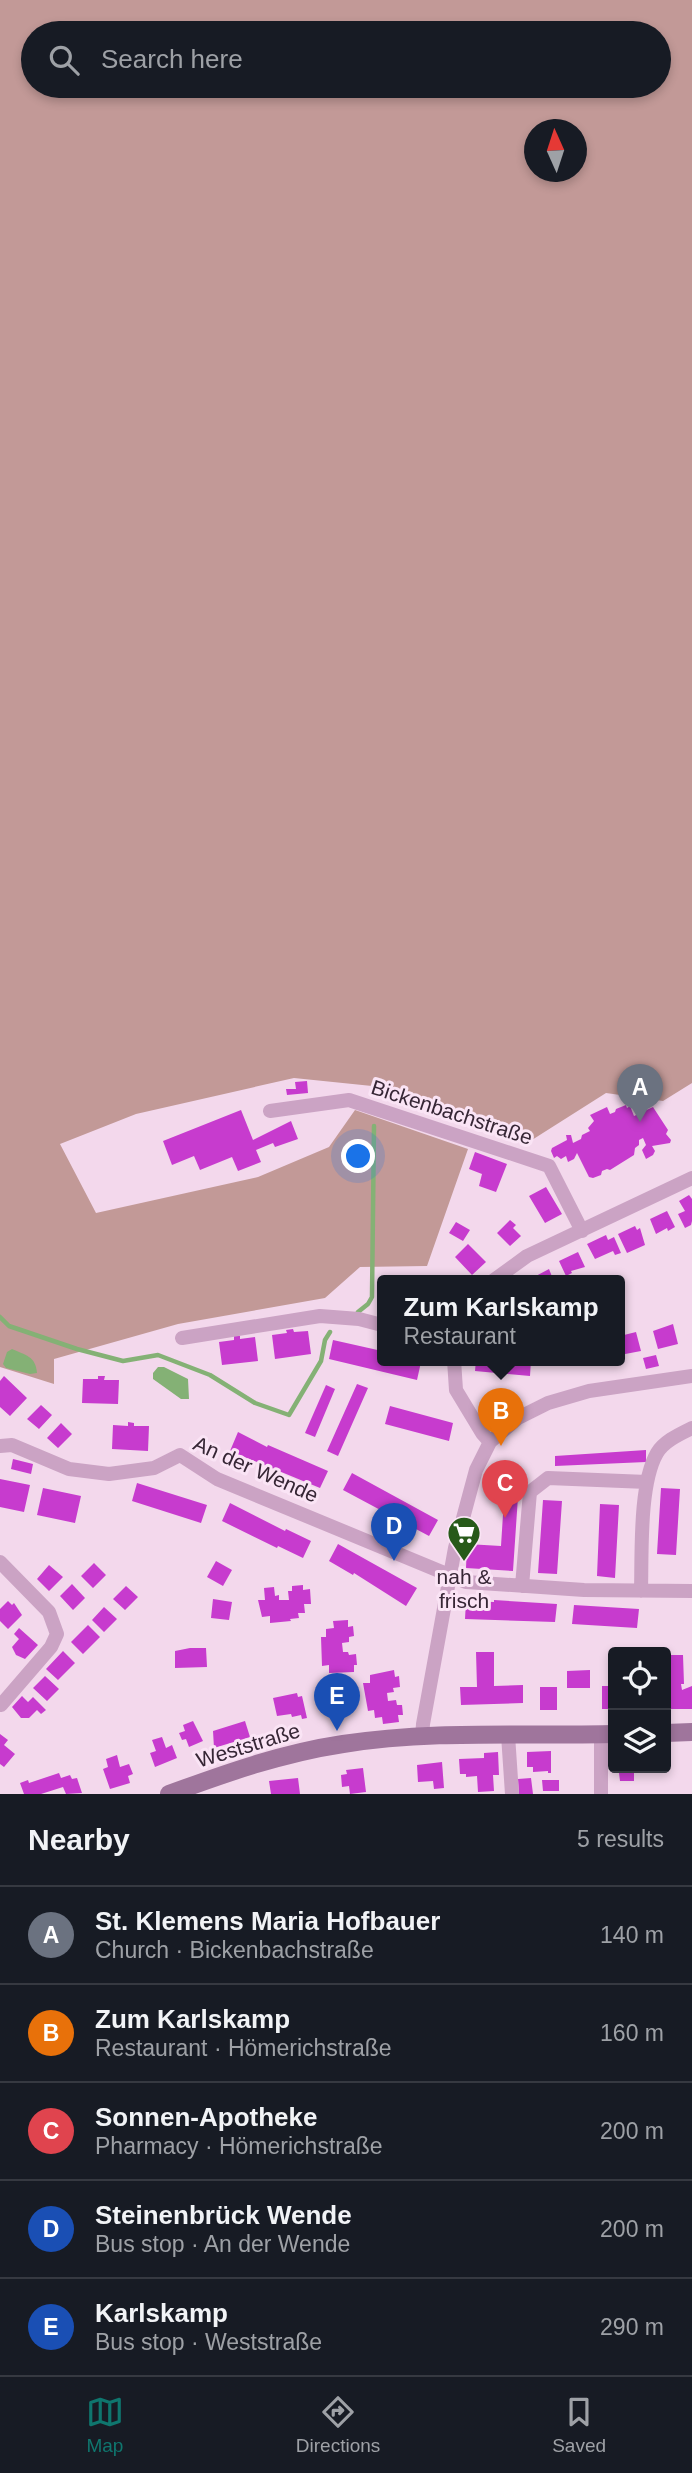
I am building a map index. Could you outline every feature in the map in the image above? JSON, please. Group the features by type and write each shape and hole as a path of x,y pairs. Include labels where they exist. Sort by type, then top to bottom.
{"main road":[{"path":"671,1733 692,1732"},
{"name":"Weststraße","path":"169,1794 303,1751 344,1744 422,1737 607,1734"}],"street":[{"name":"Bickenbachstraße","path":"270,1111 349,1100 549,1166 582,1231"},
{"path":"501,1275 527,1255 692,1178"},
{"path":"182,1338 320,1315 377,1324"},
{"path":"454,1366 456,1390 490,1442"},
{"path":"422,1737 449,1576 476,1470 490,1442 518,1418 548,1403 589,1391 692,1376"},
{"path":"641,1591 648,1482 658,1452 674,1436 692,1428"},
{"name":"An der Wende","path":"0,1446 12,1445 69,1469 109,1474 154,1468 180,1455 217,1479 449,1576"},
{"path":"522,1586 530,1492 548,1478 648,1482"},
{"path":"0,1562 50,1612 57,1634 51,1647 1,1706"},
{"path":"449,1576 466,1582 522,1586 692,1591"},
{"path":"601,1794 607,1734"},
{"path":"508,1735 512,1794"}],"shaded area":[{"path":"0,0 692,0 692,1083 663,1101 606,1093 524,1145 372,1086 294,1078 136,1114 60,1144 96,1213 258,1177 329,1147 355,1110 468,1149 427,1266 360,1267 325,1298 178,1324 54,1359 54,1384 0,1367"},
{"path":"12,1349 32,1360 37,1373 30,1374 6,1368 3,1364 7,1352"},
{"path":"158,1367 164,1367 188,1379 189,1399 181,1399 153,1379 153,1373"}],"building":[{"path":"307,1081 308,1093 287,1095 286,1089 296,1089 295,1082"},
{"path":"626,1105 627,1108 630,1106 634,1116 653,1107 668,1130 666,1134 671,1140 670,1143 652,1146 655,1151 646,1159 642,1150 646,1145 643,1138 639,1140 634,1155 593,1178 589,1177 577,1153 574,1159 568,1162 566,1156 561,1159 557,1156 554,1158 552,1148 567,1140 566,1135 571,1135 573,1143 590,1131 588,1128 594,1121 590,1115 607,1107 610,1114"},
{"path":"241,1110 253,1140 291,1121 298,1139 275,1147 273,1143 256,1150 261,1162 238,1171 232,1157 200,1170 194,1156 172,1165 163,1141"},
{"path":"475,1152 507,1164 496,1192 479,1186 482,1174 469,1169"},
{"path":"546,1187 562,1214 545,1223 529,1196"},
{"path":"689,1195 692,1199 692,1221 691,1225 685,1228 678,1214 685,1211 679,1201"},
{"path":"667,1211 675,1227 656,1234 650,1219"},
{"path":"510,1220 516,1225 513,1228 521,1236 510,1246 497,1233"},
{"path":"456,1222 470,1230 463,1241 449,1233"},
{"path":"635,1226 637,1230 640,1228 645,1245 627,1253 618,1234"},
{"path":"606,1235 608,1240 614,1237 621,1253 615,1255 613,1251 595,1259 587,1244"},
{"path":"468,1244 486,1262 472,1275 455,1257"},
{"path":"578,1252 585,1267 566,1275 559,1261"},
{"path":"549,1269 551,1275 538,1275"},
{"path":"673,1324 678,1344 658,1349 653,1331"},
{"path":"293,1329 294,1332 308,1331 311,1354 275,1359 272,1335 287,1333 286,1330"},
{"path":"636,1332 641,1351 625,1354 625,1335"},
{"path":"234,1336 240,1336 240,1339 255,1337 258,1361 222,1365 219,1342 234,1340"},
{"path":"333,1340 377,1350 377,1366 420,1366 417,1380 329,1359"},
{"path":"656,1355 659,1366 646,1369 643,1358"},
{"path":"475,1366 531,1366 530,1376 475,1371"},
{"path":"4,1376 27,1398 10,1416 0,1407 0,1381"},
{"path":"98,1376 105,1376 104,1380 119,1380 118,1404 82,1403 83,1379 98,1379"},
{"path":"357,1384 368,1388 338,1456 327,1451"},
{"path":"326,1385 335,1389 315,1437 305,1433"},
{"path":"41,1405 52,1415 39,1429 27,1419"},
{"path":"390,1406 453,1423 449,1441 385,1424"},
{"path":"128,1422 134,1423 134,1426 149,1426 148,1451 112,1449 113,1425 128,1426"},
{"path":"61,1423 72,1434 58,1448 47,1438"},
{"path":"238,1432 267,1447 268,1445 328,1471 320,1488 230,1451"},
{"path":"646,1450 646,1462 555,1466 555,1456"},
{"path":"13,1459 33,1464 31,1474 11,1469"},
{"path":"503,1465 520,1467 513,1571 466,1568 467,1544 501,1546 505,1483 502,1483"},
{"path":"352,1473 438,1520 429,1536 343,1490"},
{"path":"0,1479 30,1485 24,1512 0,1507"},
{"path":"137,1483 207,1505 201,1523 132,1501"},
{"path":"43,1488 81,1496 75,1523 37,1515"},
{"path":"661,1488 680,1489 676,1555 657,1554"},
{"path":"543,1500 562,1501 557,1574 538,1573"},
{"path":"230,1503 311,1541 303,1558 222,1521"},
{"path":"600,1504 619,1505 615,1578 597,1576"},
{"path":"338,1544 417,1588 406,1606 354,1573 353,1575 329,1561"},
{"path":"216,1561 232,1570 223,1586 207,1577"},
{"path":"94,1563 106,1575 93,1588 81,1576"},
{"path":"49,1565 63,1577 49,1591 37,1579"},
{"path":"72,1584 85,1598 73,1610 60,1596"},
{"path":"303,1585 303,1590 310,1589 311,1604 304,1604 305,1613 298,1613 299,1618 270,1623 270,1616 262,1617 258,1600 265,1600 264,1588 274,1587 275,1596 279,1595 279,1600 289,1600 288,1591 292,1591 292,1586"},
{"path":"126,1586 138,1597 125,1610 113,1599"},
{"path":"213,1599 232,1602 229,1620 211,1618"},
{"path":"8,1601 12,1605 14,1603 22,1615 8,1629 0,1621 0,1609"},
{"path":"466,1601 557,1604 555,1622 465,1619"},
{"path":"574,1605 639,1609 637,1628 572,1624"},
{"path":"104,1607 117,1619 104,1632 92,1620"},
{"path":"348,1620 348,1627 353,1626 354,1636 349,1637 349,1642 342,1643 343,1652 356,1654 357,1665 354,1665 354,1672 329,1673 329,1665 322,1666 321,1637 326,1637 326,1629 334,1628 333,1621"},
{"path":"88,1625 100,1637 83,1654 71,1642"},
{"path":"19,1628 38,1645 25,1659 16,1655 12,1647 19,1639 14,1634"},
{"path":"206,1648 207,1667 175,1668 175,1651"},
{"path":"63,1651 75,1663 58,1680 46,1669"},
{"path":"476,1652 494,1652 494,1686 523,1685 523,1703 461,1705 460,1687 477,1687"},
{"path":"671,1655 683,1655 682,1690 692,1686 692,1709 671,1709"},
{"path":"394,1670 395,1677 399,1676 400,1687 387,1693 388,1701 396,1700 397,1705 402,1705 403,1715 398,1715 399,1722 383,1724 382,1717 375,1718 374,1710 368,1711 363,1683 370,1683 370,1675"},
{"path":"590,1670 590,1688 567,1688 567,1671"},
{"path":"45,1676 59,1689 47,1701 33,1688"},
{"path":"602,1686 608,1686 608,1709 602,1709"},
{"path":"540,1687 557,1687 557,1710 540,1710"},
{"path":"297,1693 298,1697 302,1696 307,1718 302,1719 301,1715 292,1717 291,1714 277,1716 273,1698"},
{"path":"22,1696 28,1702 33,1697 46,1710 41,1714 37,1710 29,1718 21,1718 12,1707"},
{"path":"193,1721 203,1741 189,1747 186,1739 182,1740 179,1733 185,1731 183,1725"},
{"path":"245,1721 250,1737 214,1748 213,1731"},
{"path":"0,1734 8,1740 4,1745 15,1754 4,1767 0,1764"},
{"path":"162,1737 166,1748 172,1745 177,1758 155,1767 150,1753 156,1751 152,1740"},
{"path":"551,1751 551,1773 533,1772 533,1767 527,1767 527,1752"},
{"path":"498,1752 499,1775 493,1775 494,1791 478,1792 477,1776 466,1777 466,1774 460,1774 459,1759 484,1758 484,1753"},
{"path":"117,1755 120,1767 129,1764 133,1774 128,1776 130,1783 110,1789 103,1769 108,1767 106,1759"},
{"path":"442,1762 444,1788 434,1789 433,1781 418,1782 417,1765"},
{"path":"363,1768 366,1792 350,1794 349,1786 342,1787 341,1775 347,1774 346,1770"},
{"path":"59,1773 61,1778 70,1775 72,1779 77,1778 82,1793 66,1794 63,1787 41,1794 24,1794 20,1783 28,1780 29,1783"},
{"path":"619,1773 634,1773 634,1781 620,1781"},
{"path":"298,1778 300,1794 271,1794 269,1781"},
{"path":"531,1778 533,1794 519,1794 518,1779"},
{"path":"542,1780 559,1780 559,1791 543,1791"}],"waterway":[{"path":"358,1312 372,1297 374,1126"},
{"path":"0,1317 9,1326 123,1361 158,1355 210,1375 255,1403 289,1415 321,1361 325,1340 330,1332"}],"place":[{"name":"St. Klemens Maria Hofbauer","path":"640,1122"},
{"name":"Zum Karlskamp","path":"501,1446"},
{"name":"Sonnen-Apotheke","path":"505,1518"},
{"name":"Steinenbrück Wende","path":"394,1561"},
{"name":"nah & frisch","path":"464,1563"},
{"name":"Karlskamp","path":"337,1731"}]}
